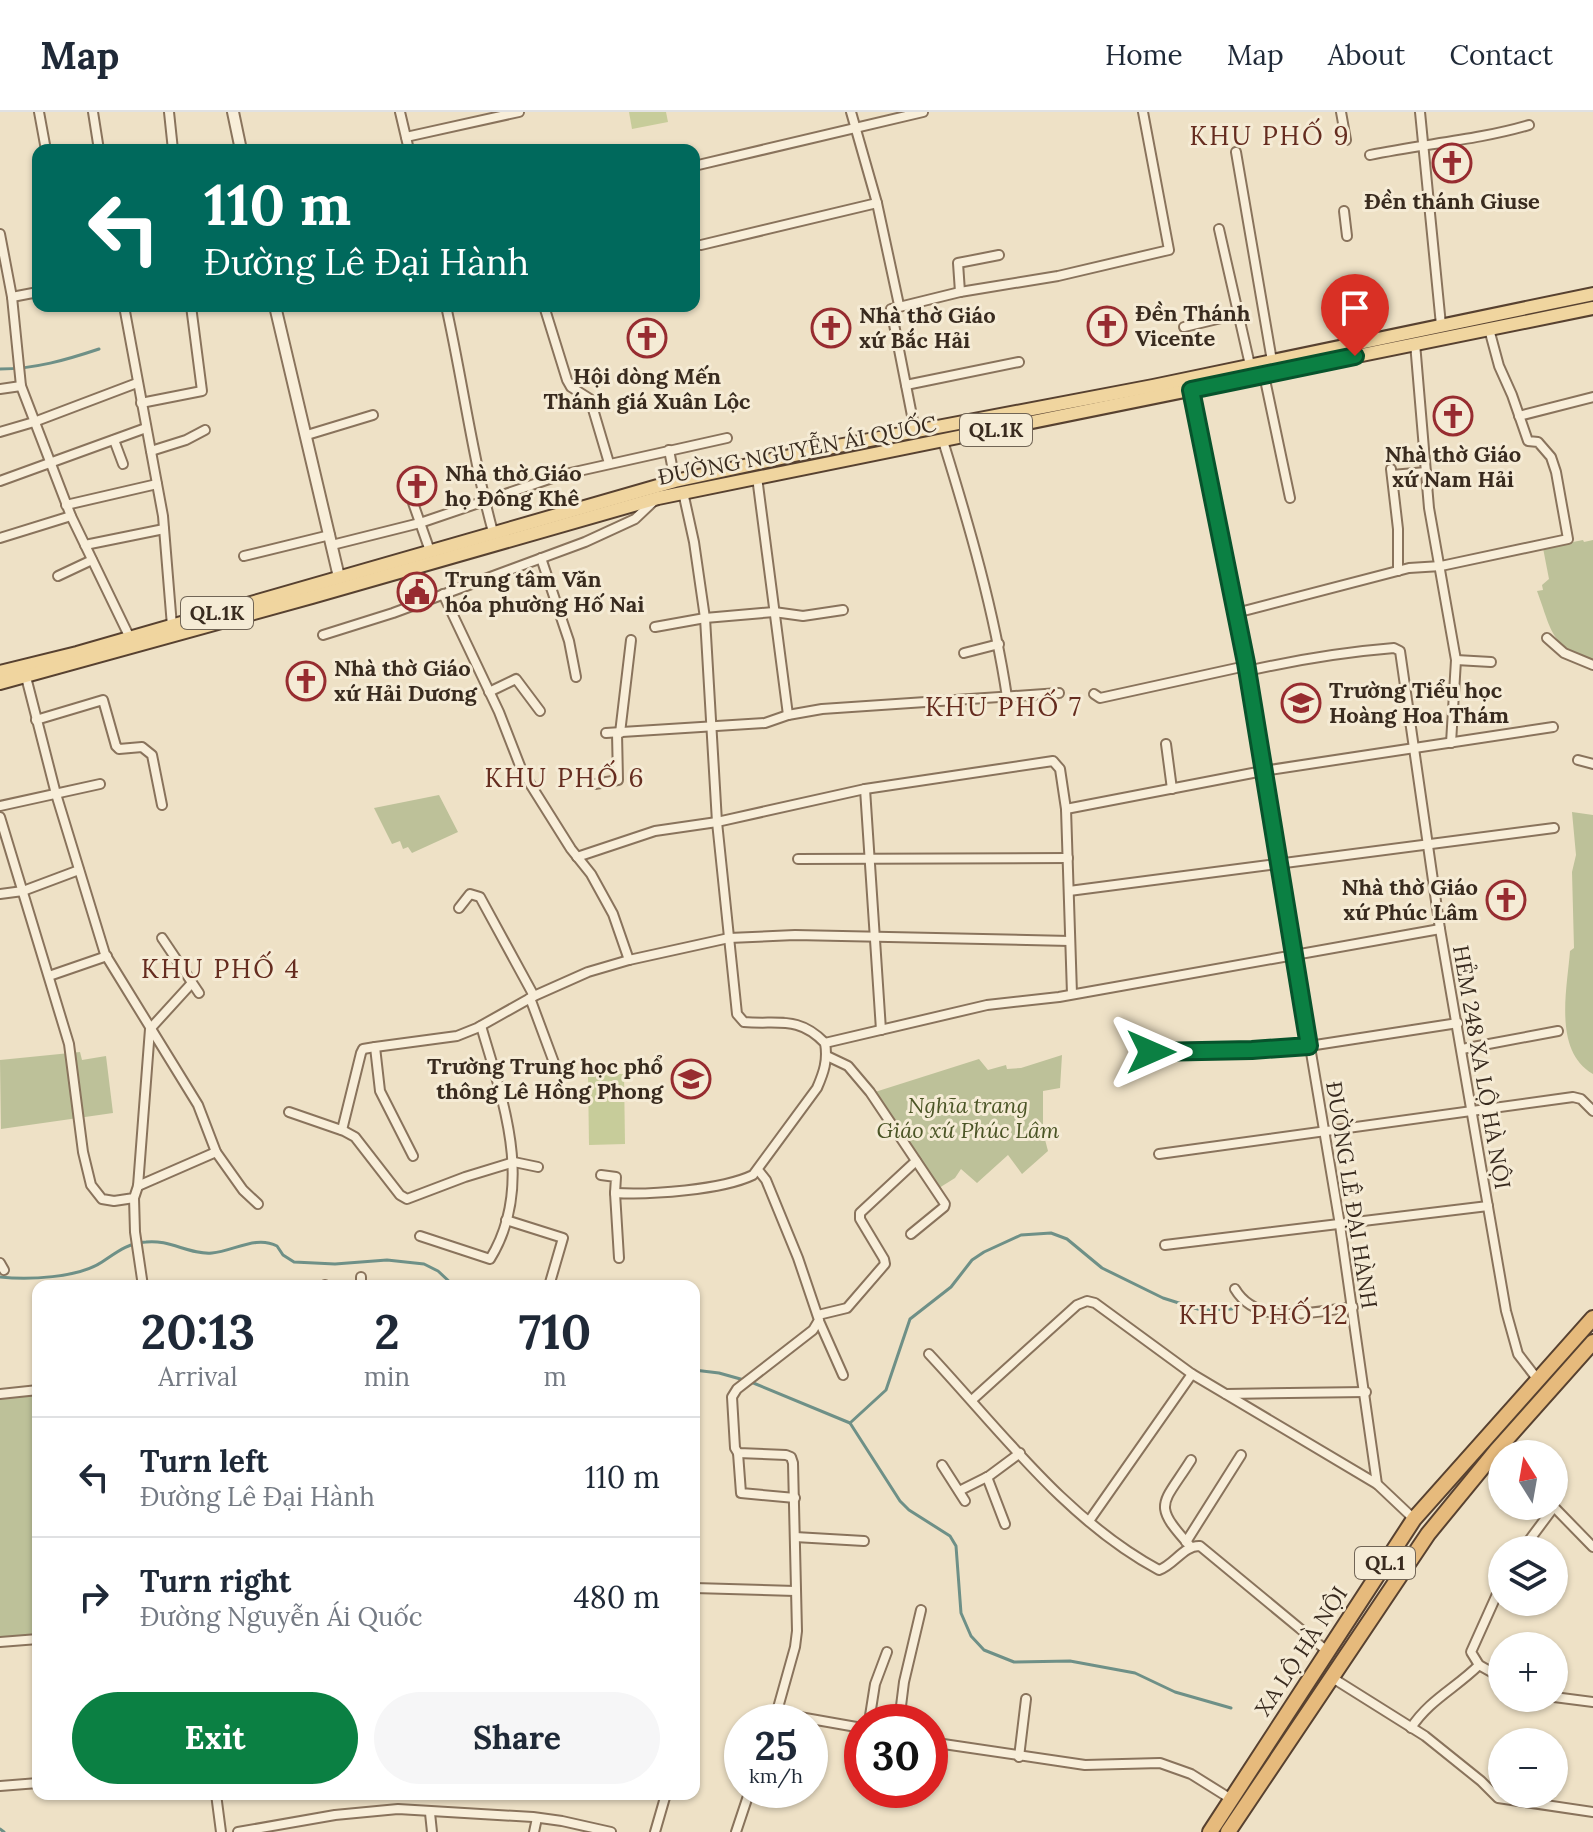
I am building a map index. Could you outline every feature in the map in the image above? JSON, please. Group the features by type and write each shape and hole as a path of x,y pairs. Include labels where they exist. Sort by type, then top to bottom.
{"highway":[{"name":"XA LỘ HÀ NỘI","path":"1210,1832 1414,1519 1593,1318"},
{"name":"XA LỘ HÀ NỘI","path":"1511,1440 1593,1342"},
{"name":"XA LỘ HÀ NỘI","path":"1228,1832 1428,1534 1488,1466"}],"main road":[{"name":"ĐƯỜNG NGUYỄN ÁI QUỐC","path":"398,569 430,551 493,532 915,431 1593,294"},
{"name":"ĐƯỜNG NGUYỄN ÁI QUỐC","path":"398,569 658,498 679,486 757,477 918,446 1593,308"},
{"path":"915,431 918,446"},
{"name":"QL.1K","path":"6,682 24,672 130,638 339,577 398,569"},
{"name":"QL.1K","path":"0,672 24,672 398,569"}],"street":[{"path":"39,112 45,144"},
{"path":"93,112 98,144"},
{"path":"169,112 172,144"},
{"path":"233,112 240,144"},
{"path":"400,112 408,144"},
{"path":"406,137 519,112"},
{"path":"851,112 877,203 899,305"},
{"path":"700,165 923,112"},
{"path":"915,431 891,309 1169,250 1143,112"},
{"path":"1341,112 1346,140"},
{"path":"1420,112 1441,325"},
{"path":"1370,155 1506,132 1529,125"},
{"path":"1236,152 1272,361"},
{"path":"701,245 877,203"},
{"path":"1344,211 1347,236"},
{"path":"1219,229 1250,365"},
{"path":"0,234 12,297 21,386 66,505 130,638"},
{"path":"960,292 958,263 999,255"},
{"path":"12,297 32,293"},
{"path":"125,312 164,529 172,626"},
{"path":"141,403 202,391 192,312"},
{"path":"276,312 339,577"},
{"path":"447,312 458,359 472,454 493,532"},
{"path":"546,312 567,380 571,387 590,399 609,463"},
{"path":"1184,327 1238,314"},
{"path":"1236,613 1398,571 1441,566 1568,539 1565,511 1551,457 1538,442 1528,441 1499,366 1489,329"},
{"path":"1415,343 1429,508 1456,660 1451,743"},
{"path":"906,385 1019,362"},
{"path":"1264,375 1290,498"},
{"path":"0,432 137,383"},
{"path":"0,389 21,386"},
{"name":"ĐƯỜNG LÊ ĐẠI HÀNH","path":"1191,390 1247,669 1340,1225 1377,1484"},
{"path":"1519,416 1593,397"},
{"path":"307,435 373,415"},
{"path":"0,481 146,428"},
{"path":"151,451 186,440 205,430"},
{"path":"244,556 420,523 561,475 727,438"},
{"path":"114,440 123,464"},
{"path":"943,441 982,574 999,644 1007,697"},
{"path":"615,1193 656,1192 746,1179 758,1170 817,1088 827,1056 825,1043 805,1026 793,1022 755,1023 741,1019 735,998 717,822 705,618 694,542 669,450"},
{"path":"1398,571 1398,529 1391,472 1426,472"},
{"path":"757,477 788,715"},
{"path":"66,505 157,484"},
{"path":"323,635 525,566 585,542 635,519 658,498"},
{"path":"412,500 430,551"},
{"path":"0,538 71,516"},
{"path":"85,545 164,529"},
{"path":"541,558 569,641 576,677"},
{"path":"58,576 92,560"},
{"path":"443,594 522,771 591,874 613,914 629,960"},
{"path":"655,627 705,618 774,612 803,616 843,610"},
{"path":"1547,638 1564,653 1593,665"},
{"path":"595,784 618,780 618,733 631,640"},
{"path":"964,653 999,644"},
{"name":"HẺM 248 XA LỘ HÀ NỘI","path":"1247,669 1380,649 1397,649 1402,656 1440,929 1513,1343 1523,1363 1538,1380"},
{"path":"1456,660 1491,662"},
{"path":"1094,694 1100,698 1247,669"},
{"path":"24,672 56,794 107,956 198,1105 216,1152 243,1190 258,1204"},
{"path":"489,692 516,679 540,711"},
{"path":"606,733 765,723 822,709 1059,693"},
{"path":"36,720 103,700 119,749 142,747 152,755 162,805"},
{"path":"1066,809 1263,771 1553,727"},
{"path":"1166,744 1172,789"},
{"path":"1578,760 1593,764"},
{"path":"577,857 655,831 717,822 865,789 1053,761 1060,769 1066,809 1072,994"},
{"path":"0,806 100,784"},
{"path":"865,789 881,1030"},
{"path":"0,817 69,1044 83,1152 91,1185 102,1199 134,1198"},
{"path":"1069,891 1554,828"},
{"path":"798,859 1068,858"},
{"path":"0,894 23,891 79,870"},
{"path":"459,908 470,894 480,897 532,997 556,1068"},
{"path":"825,1043 987,1005 1072,994 1440,929"},
{"path":"342,1130 363,1049 457,1036 588,972 629,960 729,938 795,935 1070,941"},
{"path":"162,938 199,993"},
{"path":"49,976 107,956"},
{"path":"142,1280 134,1198 138,1186 150,1029 191,984"},
{"path":"1151,1052 1309,1046 1458,1023"},
{"path":"420,1236 490,1259 506,1220 514,1162 503,1101 481,1026"},
{"path":"1462,1049 1558,1031"},
{"path":"375,1047 380,1091 413,1156"},
{"path":"827,1056 848,1066 870,1092 945,1204 911,1234"},
{"path":"1159,1154 1573,1097 1581,1099 1593,1111"},
{"path":"289,1112 355,1137 400,1195 407,1199 514,1162 538,1167"},
{"path":"138,1186 216,1152"},
{"path":"795,1498 741,1493 732,1397 737,1389 813,1330 819,1317 847,1308 885,1264 860,1219 860,1213 916,1161"},
{"path":"758,1170 774,1198 843,1375"},
{"path":"601,1175 616,1177 619,1258"},
{"path":"1165,1245 1488,1206"},
{"path":"506,1220 564,1239 551,1280"},
{"path":"1235,1289 1242,1300 1270,1313 1353,1307"},
{"path":"972,1400 1077,1305 1087,1301 1095,1303 1192,1374 1377,1484 1414,1519"},
{"path":"929,1354 1020,1453 1089,1521 1139,1560 1159,1570 1166,1568 1188,1544 1241,1455"},
{"path":"1089,1521 1192,1374"},
{"path":"1,1392 32,1390"},
{"path":"1225,1394 1366,1392"},
{"path":"738,1453 791,1457 795,1498 797,1619 795,1647 779,1704"},
{"path":"959,1491 987,1477 1020,1453"},
{"path":"1191,1460 1166,1501 1164,1509 1170,1524 1188,1544 1200,1546 1327,1651"},
{"path":"942,1465 965,1501"},
{"path":"987,1477 1005,1524"},
{"path":"1567,1520 1593,1547"},
{"path":"795,1537 864,1541"},
{"path":"700,1588 795,1591"},
{"path":"901,1704 921,1610"},
{"path":"1488,1614 1471,1652 1479,1665 1488,1670"},
{"path":"0,1642 32,1639"},
{"path":"872,1704 875,1684 887,1652"},
{"path":"1411,1728 1439,1695 1464,1680 1479,1665"},
{"path":"1330,1677 1425,1736 1498,1798 1593,1812"},
{"path":"1019,1757 1026,1699"},
{"path":"1568,1699 1593,1702"},
{"path":"948,1745 1085,1765 1160,1763 1191,1774 1231,1799"},
{"path":"0,1786 32,1783"},
{"path":"217,1800 221,1832"},
{"path":"655,1832 664,1800"},
{"path":"736,1832 744,1808"},
{"path":"238,1832 398,1809 537,1818 611,1832"},
{"path":"430,1813 432,1832"},
{"path":"534,1832 537,1818"}],"green space":[{"path":"629,112 666,112 668,122 632,129"},
{"path":"1593,540 1593,662 1568,649 1554,636 1537,591 1543,590 1542,585 1549,579 1543,548"},
{"path":"439,795 458,832 412,853 408,847 403,849 400,841 392,844 374,808"},
{"path":"1572,812 1593,815 1593,1074 1580,1064 1572,1051 1565,1018 1570,951 1574,948 1572,872 1576,855"},
{"path":"80,1052 82,1060 106,1056 113,1113 1,1129 0,1060"},
{"name":"Nghĩa trang Giáo xứ Phúc Lâm","path":"1062,1055 1060,1088 1043,1091 1043,1132 1048,1151 1022,1174 1008,1155 977,1183 961,1169 955,1178 939,1188 875,1092 979,1059 988,1070 1006,1065 1007,1069 1021,1068"},
{"path":"588,1074 624,1074 625,1144 589,1145"},
{"path":"32,1394 32,1636 0,1639 0,1398"}],"waterway":[{"path":"0,369 50,363 99,349"},
{"path":"751,1382 850,1423 886,1390 910,1319 951,1287 972,1260 1021,1235 1051,1233 1067,1239 1102,1268 1163,1298 1201,1310 1232,1309"},
{"path":"0,1277 38,1278 80,1272 140,1243 163,1243 212,1253 261,1242 277,1246 283,1255 294,1262 335,1264 387,1260 424,1264 448,1280"},
{"path":"700,1371 744,1380"},
{"path":"850,1423 900,1501 950,1536 956,1546 961,1613 971,1636 984,1650 1014,1662 1070,1661 1135,1673 1175,1692 1231,1708"},
{"path":"0,1829 4,1832"}],"place":[{"name":"Đền thánh Giuse","path":"1452,163"},
{"name":"Đền Thánh Vicente","path":"1107,326"},
{"name":"Nhà thờ Giáo xứ Bắc Hải","path":"831,328"},
{"name":"Hội dòng Mến Thánh giá Xuân Lộc","path":"647,338"},
{"name":"Nhà thờ Giáo xứ Nam Hải","path":"1453,416"},
{"name":"Nhà thờ Giáo họ Đông Khê","path":"417,486"},
{"name":"Trung tâm Văn hóa phường Hố Nai","path":"417,592"},
{"name":"Nhà thờ Giáo xứ Hải Dương","path":"306,681"},
{"name":"Trường Tiểu học Hoàng Hoa Thám","path":"1301,703"},
{"name":"Nhà thờ Giáo xứ Phúc Lâm","path":"1506,900"},
{"name":"Trường Trung học phổ thông Lê Hồng Phong","path":"691,1079"}],"district":[{"name":"KHU PHỐ 9","path":"1270,136"},
{"name":"KHU PHỐ 7","path":"1004,707"},
{"name":"KHU PHỐ 6","path":"565,778"},
{"name":"KHU PHỐ 4","path":"221,969"},
{"name":"KHU PHỐ 12","path":"1264,1315"}],"route":[{"path":"1151,1052 1309,1046 1246,663 1191,390 1355,356"}]}
